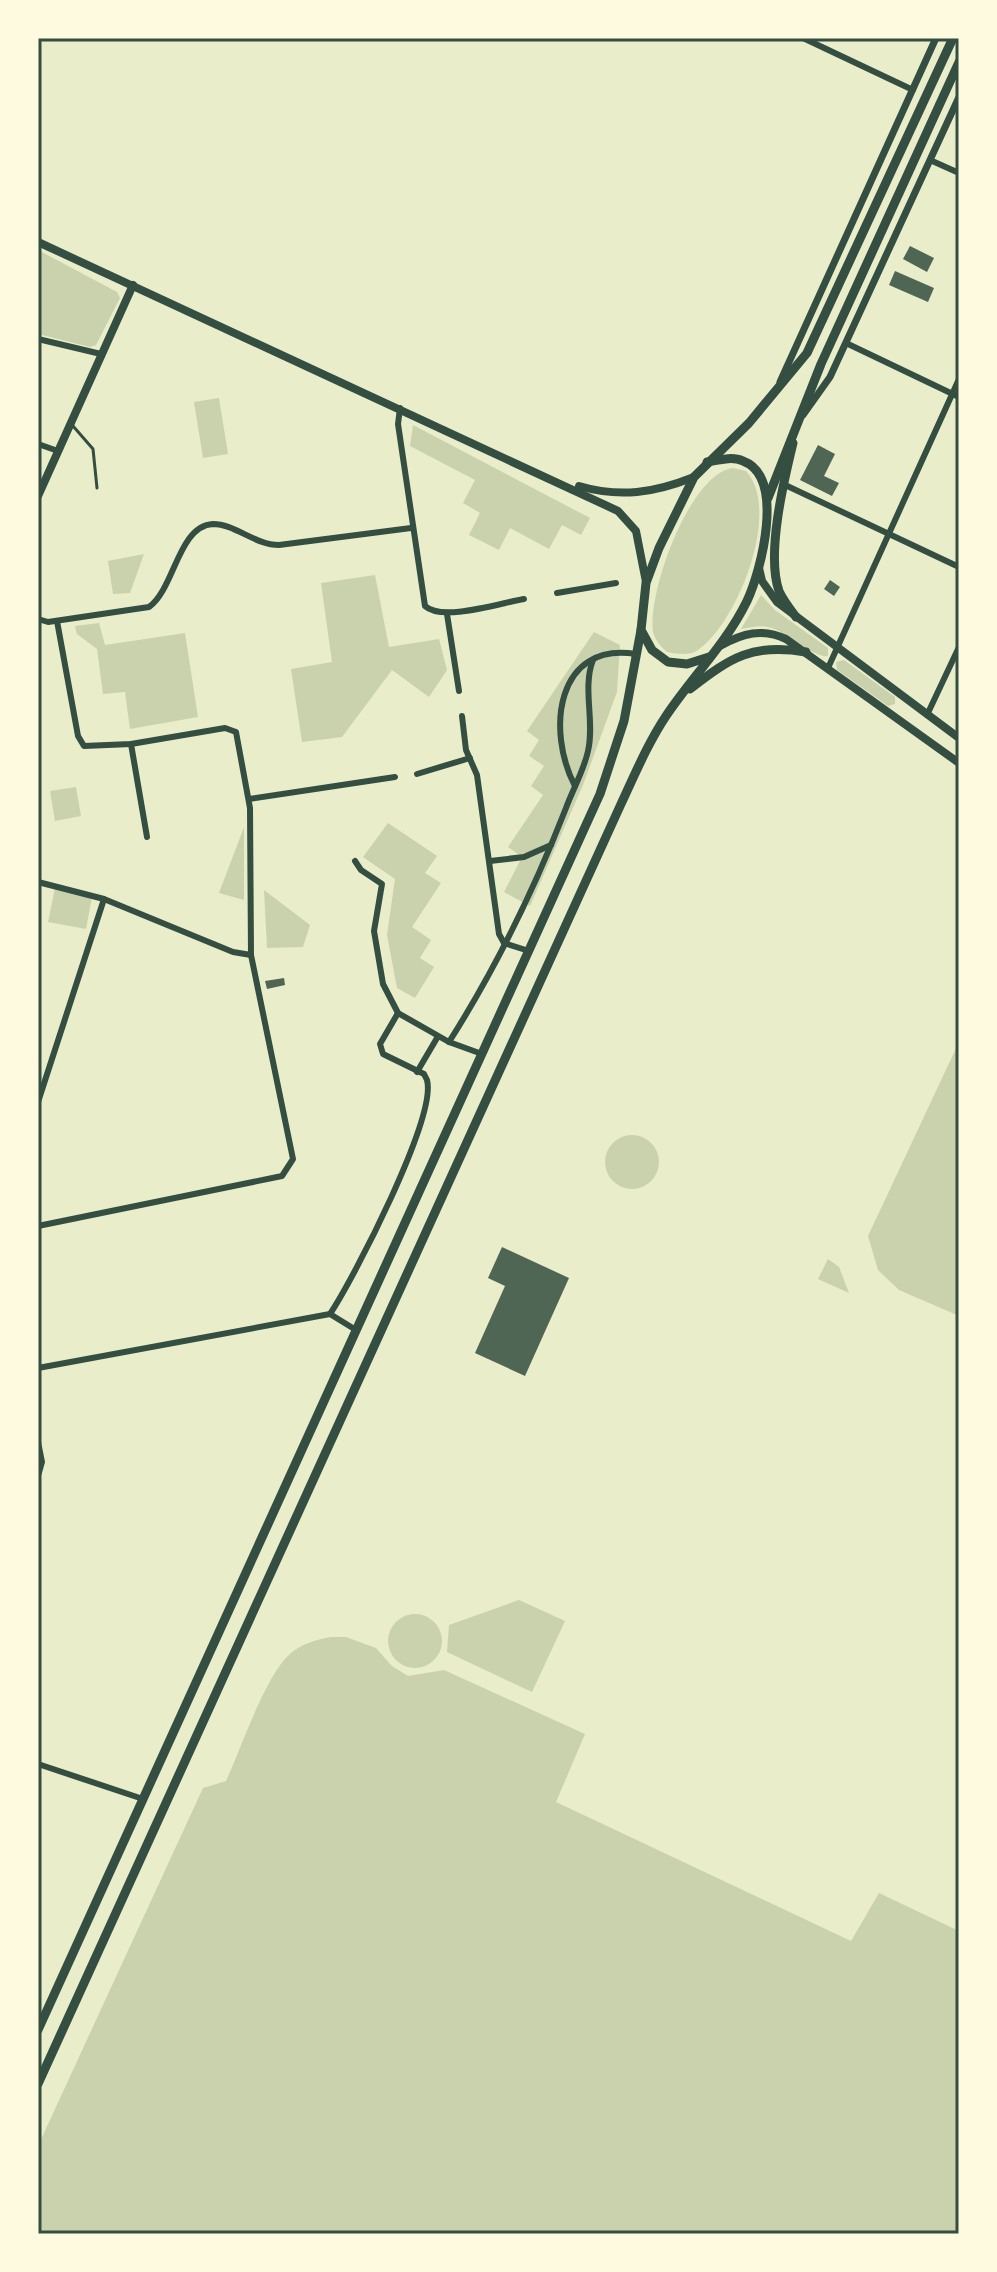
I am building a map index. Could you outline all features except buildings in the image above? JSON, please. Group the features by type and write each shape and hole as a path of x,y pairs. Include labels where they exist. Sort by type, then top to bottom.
{"main road":[{"path":"646,583 669,522 694,477 776,392 802,360 815,337 953,38"},
{"path":"38,2084 621,804 652,740 700,669 720,646 747,601 759,568 768,498 821,364 959,62"},
{"path":"38,242 557,480 618,511 632,523 642,547 646,583 641,630 612,765 38,2030"},
{"path":"38,496 133,285"},
{"path":"796,617 778,585 778,513 798,424"},
{"path":"707,462 734,458 751,465 762,479 768,498"},
{"path":"557,480 596,492 623,494 651,492 694,477"},
{"path":"759,568 770,593 796,617 959,738"},
{"path":"641,630 652,650 668,662 714,670"},
{"path":"720,646 740,636 766,631 806,652 959,763"},
{"path":"681,696 714,670 769,647 806,652"},
{"path":"679,664 709,657"}],"street":[{"path":"803,38 913,90"},
{"path":"826,49 831,38"},
{"path":"776,392 936,38"},
{"path":"798,424 830,377 959,97"},
{"path":"930,160 959,173"},
{"path":"38,339 101,354"},
{"path":"846,343 956,395"},
{"path":"828,668 956,395 959,379"},
{"path":"400,408 398,424 422,602 433,613 447,614 524,599"},
{"path":"38,444 58,451"},
{"path":"783,484 959,567"},
{"path":"38,619 57,621 149,607 161,596 191,535 200,527 220,525 271,545 411,528"},
{"path":"557,593 616,583"},
{"path":"447,614 459,691"},
{"path":"38,1226 282,1176 293,1159 251,955 249,799 238,738 232,728 89,748 80,742 57,621"},
{"path":"927,715 959,647"},
{"path":"575,786 561,752 559,713 569,682 593,660 616,651 636,654"},
{"path":"449,1042 486,984 504,943 528,901 589,750 588,680 593,660"},
{"path":"462,716 470,758 477,775 499,934 504,943 529,951"},
{"path":"131,744 147,837"},
{"path":"417,774 470,758"},
{"path":"249,799 395,777"},
{"path":"490,861 524,857 551,845"},
{"path":"355,861 361,870 382,884 374,931 383,984 398,1013 437,1038 482,1054"},
{"path":"38,882 104,899 233,952 251,955"},
{"path":"38,1102 104,899"},
{"path":"330,1314 392,1193 419,1130 429,1087 424,1074 383,1054 379,1049 398,1013"},
{"path":"417,1072 437,1038"},
{"path":"38,1368 330,1314 356,1330"},
{"path":"38,1442 42,1462 38,1476"},
{"path":"38,1764 143,1799"}],"lane":[{"path":"70,424 93,449 97,488"}],"green space":[{"path":"38,250 117,292 120,298 96,345 90,347 38,334"},
{"path":"219,398 228,454 203,458 194,402"},
{"path":"413,425 590,518 581,535 562,525 549,549 510,528 499,550 469,535 480,513 463,503 475,480 410,446"},
{"path":"733,468 746,471 756,489 759,511 757,537 750,565 727,616 713,636 695,652 667,652 653,632 653,614 664,564 687,512 702,490 717,475"},
{"path":"144,554 130,593 113,594 108,561"},
{"path":"375,575 389,647 439,639 447,670 429,697 392,670 342,737 302,742 291,669 332,662 321,583"},
{"path":"761,595 775,610 828,648 828,656 815,653 768,627 741,629"},
{"path":"99,623 105,645 185,633 198,717 130,729 125,692 103,694 97,649 77,634 75,626"},
{"path":"594,632 620,645 617,692 583,785 530,906 504,892 522,857 508,847 543,795 531,786 544,766 529,756 539,740 527,731"},
{"path":"844,660 895,697 895,704 888,706 837,670 836,662"},
{"path":"76,787 81,816 55,821 50,791"},
{"path":"388,823 437,856 425,873 441,883 412,927 431,940 420,958 434,967 415,998 397,988 387,935 395,879 363,857"},
{"path":"244,827 244,900 219,893"},
{"path":"55,888 92,897 86,929 48,922"},
{"path":"264,890 310,925 303,947 267,948"},
{"path":"959,1042 959,1316 899,1290 878,1270 868,1236"},
{"path":"632,1135 651,1143 659,1162 651,1181 632,1189 613,1181 605,1162 613,1143"},
{"path":"828,1259 839,1267 849,1293 818,1279"},
{"path":"519,1600 565,1621 532,1692 447,1652 449,1625"},
{"path":"415,1614 434,1622 442,1641 434,1660 415,1668 396,1660 388,1641 396,1622"},
{"path":"330,1637 346,1637 376,1648 392,1666 408,1676 444,1670 585,1734 556,1802 851,1941 879,1893 959,1931 959,2234 38,2234 38,2146 203,1788 226,1781 263,1695 281,1664 299,1648"}]}
